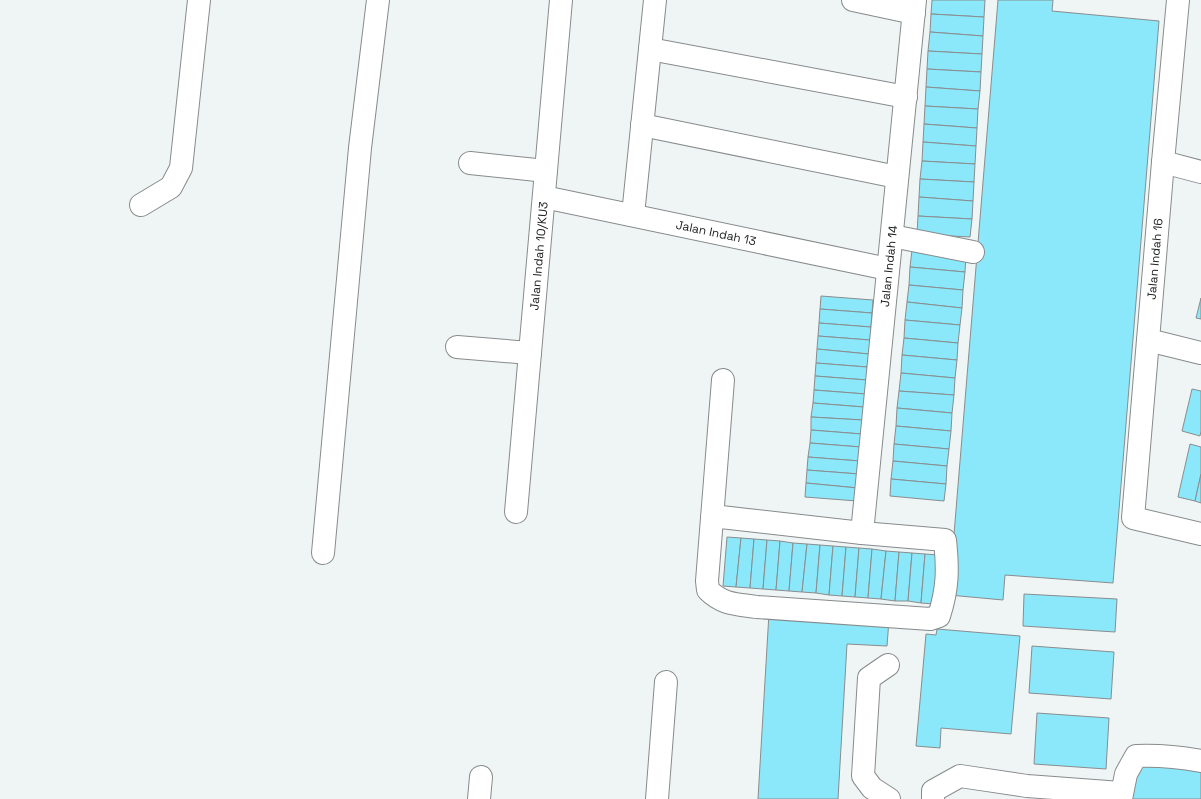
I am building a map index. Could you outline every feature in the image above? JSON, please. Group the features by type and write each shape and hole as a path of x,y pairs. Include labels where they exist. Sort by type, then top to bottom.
{"street":[{"path":"141,205 171,187 181,168 199,0"},
{"path":"323,553 360,148 378,0"},
{"name":"Jalan Indah 10/KU3","path":"516,512 561,0"},
{"path":"633,215 655,0"},
{"path":"853,0 915,6"},
{"name":"Jalan Indah 16","path":"1178,0 1133,518 1201,534"},
{"name":"Jalan Indah 14","path":"862,533 915,6"},
{"path":"650,49 906,98"},
{"path":"642,125 898,176"},
{"path":"1163,162 1201,172"},
{"path":"470,163 546,171"},
{"name":"Jalan Indah 13","path":"544,197 888,268"},
{"path":"892,236 973,252"},
{"path":"1148,340 1201,353"},
{"path":"458,347 530,353"},
{"path":"712,516 862,533 945,540 947,583 939,616 930,619 757,607 731,603 716,598 708,590 712,516 723,380"},
{"path":"888,665 869,678 863,776 872,788 888,799"},
{"path":"658,799 666,682"},
{"path":"933,799 933,790 960,776 1027,786 1121,796 1126,774 1136,756 1156,755 1201,762"},
{"path":"479,799 481,776"}],"building":[{"path":"932,0 985,0 984,17 931,14"},
{"path":"998,0 1053,0 1052,11 1159,21 1113,583 1005,575 1003,600 949,595"},
{"path":"931,14 984,17 983,36 930,32"},
{"path":"930,32 983,36 982,54 928,51"},
{"path":"928,51 982,54 981,72 927,69"},
{"path":"927,69 981,72 980,91 926,87"},
{"path":"926,87 980,91 978,109 925,106"},
{"path":"925,106 978,109 977,128 924,124"},
{"path":"924,124 977,128 976,146 923,142"},
{"path":"923,142 976,146 975,164 922,161"},
{"path":"922,161 975,164 974,182 920,179"},
{"path":"920,179 974,182 973,201 919,197"},
{"path":"919,197 973,201 972,219 918,216"},
{"path":"918,216 972,219 970,237 917,234"},
{"path":"912,250 966,255 965,272 910,267"},
{"path":"910,267 965,272 963,290 909,285"},
{"path":"909,285 963,290 962,308 907,302"},
{"path":"821,296 873,300 872,313 820,309"},
{"path":"1201,298 1201,319 1196,318"},
{"path":"907,302 962,308 960,325 905,320"},
{"path":"820,309 872,313 871,327 819,323"},
{"path":"905,320 960,325 958,343 904,338"},
{"path":"819,323 871,327 870,340 818,336"},
{"path":"818,336 870,340 869,354 817,349"},
{"path":"904,338 958,343 957,360 902,355"},
{"path":"817,349 869,354 867,367 816,363"},
{"path":"902,355 957,360 955,378 901,373"},
{"path":"816,363 867,367 867,380 815,376"},
{"path":"901,373 955,378 954,395 899,391"},
{"path":"815,376 867,380 866,394 814,390"},
{"path":"1192,389 1201,391 1200,436 1182,431"},
{"path":"814,390 866,394 864,407 813,403"},
{"path":"899,391 954,395 952,413 897,408"},
{"path":"813,403 864,407 863,420 811,417"},
{"path":"897,408 952,413 951,431 896,426"},
{"path":"811,417 863,420 862,434 811,430"},
{"path":"896,426 951,431 949,449 894,444"},
{"path":"811,430 862,434 861,447 810,443"},
{"path":"810,443 861,447 860,461 808,457"},
{"path":"894,444 949,449 947,466 893,461"},
{"path":"1190,444 1201,447 1201,474 1195,501 1178,497"},
{"path":"808,457 860,461 859,474 807,470"},
{"path":"893,461 947,466 946,484 891,479"},
{"path":"807,470 859,474 858,488 806,483"},
{"path":"1201,474 1201,503 1195,501"},
{"path":"891,479 946,484 944,501 890,496"},
{"path":"806,483 858,488 857,501 805,497"},
{"path":"727,537 741,538 736,587 723,586"},
{"path":"741,538 754,539 750,588 736,587"},
{"path":"754,539 767,540 763,589 750,588"},
{"path":"767,540 780,541 776,590 763,589"},
{"path":"780,541 793,543 789,591 776,590"},
{"path":"793,543 807,544 802,592 789,591"},
{"path":"807,544 820,545 816,593 802,592"},
{"path":"820,545 833,546 829,595 816,593"},
{"path":"833,546 846,547 842,596 829,595"},
{"path":"846,547 859,548 855,597 842,596"},
{"path":"859,548 872,549 868,598 855,597"},
{"path":"872,549 886,551 881,599 868,598"},
{"path":"886,551 899,552 895,601 881,599"},
{"path":"899,552 912,553 908,601 895,601"},
{"path":"912,553 925,554 921,603 908,601"},
{"path":"925,554 939,555 934,604 921,603"},
{"path":"1024,594 1117,599 1115,632 1023,626"},
{"path":"769,613 889,620 887,646 847,644 838,799 758,799"},
{"path":"937,629 1020,636 1011,734 941,728 940,748 916,746 926,634 936,635"},
{"path":"1032,646 1114,652 1111,699 1029,693"},
{"path":"1037,713 1109,718 1106,769 1034,764"},
{"path":"1131,761 1201,766 1201,799 1128,799"}]}
